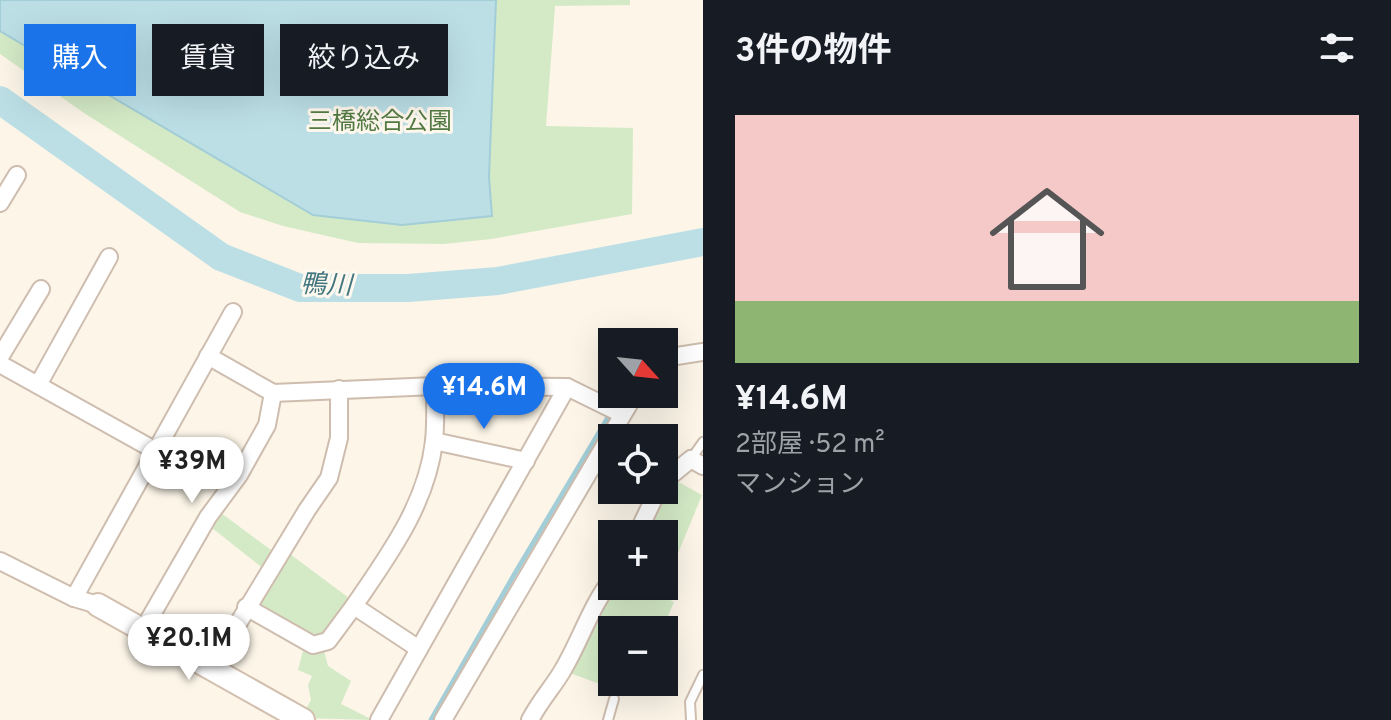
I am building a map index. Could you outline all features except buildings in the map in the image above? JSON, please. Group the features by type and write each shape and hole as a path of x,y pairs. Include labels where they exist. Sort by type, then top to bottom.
{"street":[{"path":"0,203 17,175"},
{"path":"38,385 109,257"},
{"path":"0,357 41,289"},
{"path":"74,598 233,312"},
{"path":"678,356 703,352"},
{"path":"208,356 273,393 435,386 567,387 622,414"},
{"path":"0,364 156,451"},
{"path":"246,607 313,645 328,641 407,526 428,470 434,441 435,386"},
{"path":"379,720 567,387"},
{"path":"211,668 246,607 329,478 339,438 339,389"},
{"path":"143,630 208,517 239,475 267,425 273,393"},
{"path":"443,720 626,408"},
{"path":"434,441 526,461"},
{"path":"678,473 697,462"},
{"path":"0,561 74,598 98,605 211,668 287,717"},
{"path":"530,720 542,696 563,670 598,600"},
{"path":"354,606 419,649"}],"lane":[{"path":"697,462 703,442"},
{"path":"691,720 690,702 703,675"},
{"path":"608,720 614,699"}],"green space":[{"name":"三橋総合公園","path":"0,0 630,0 630,5 555,6 546,126 633,128 632,214 491,239 444,244 358,243 283,226 240,212 60,96 136,96 136,24 24,24 24,71 0,54"},
{"path":"678,482 702,495 678,553 678,520 647,520 655,504 678,504"},
{"path":"217,510 275,553 265,570 207,524"},
{"path":"286,551 353,601 329,634 307,637 262,608 260,591"},
{"path":"605,600 674,602 668,616 598,616 598,683 567,672"},
{"path":"304,647 323,647 328,666 351,681 341,704 373,720 301,718 311,700 308,685 312,676 298,670"}],"water":[{"path":"0,0 496,0 489,177 492,216 402,225 313,215 111,96 136,96 136,24 24,24 24,45 0,31"}],"waterway":[{"name":"鴨川","path":"0,100 221,257 300,288 408,288 498,281 703,242"},
{"path":"431,720 614,408"}]}
